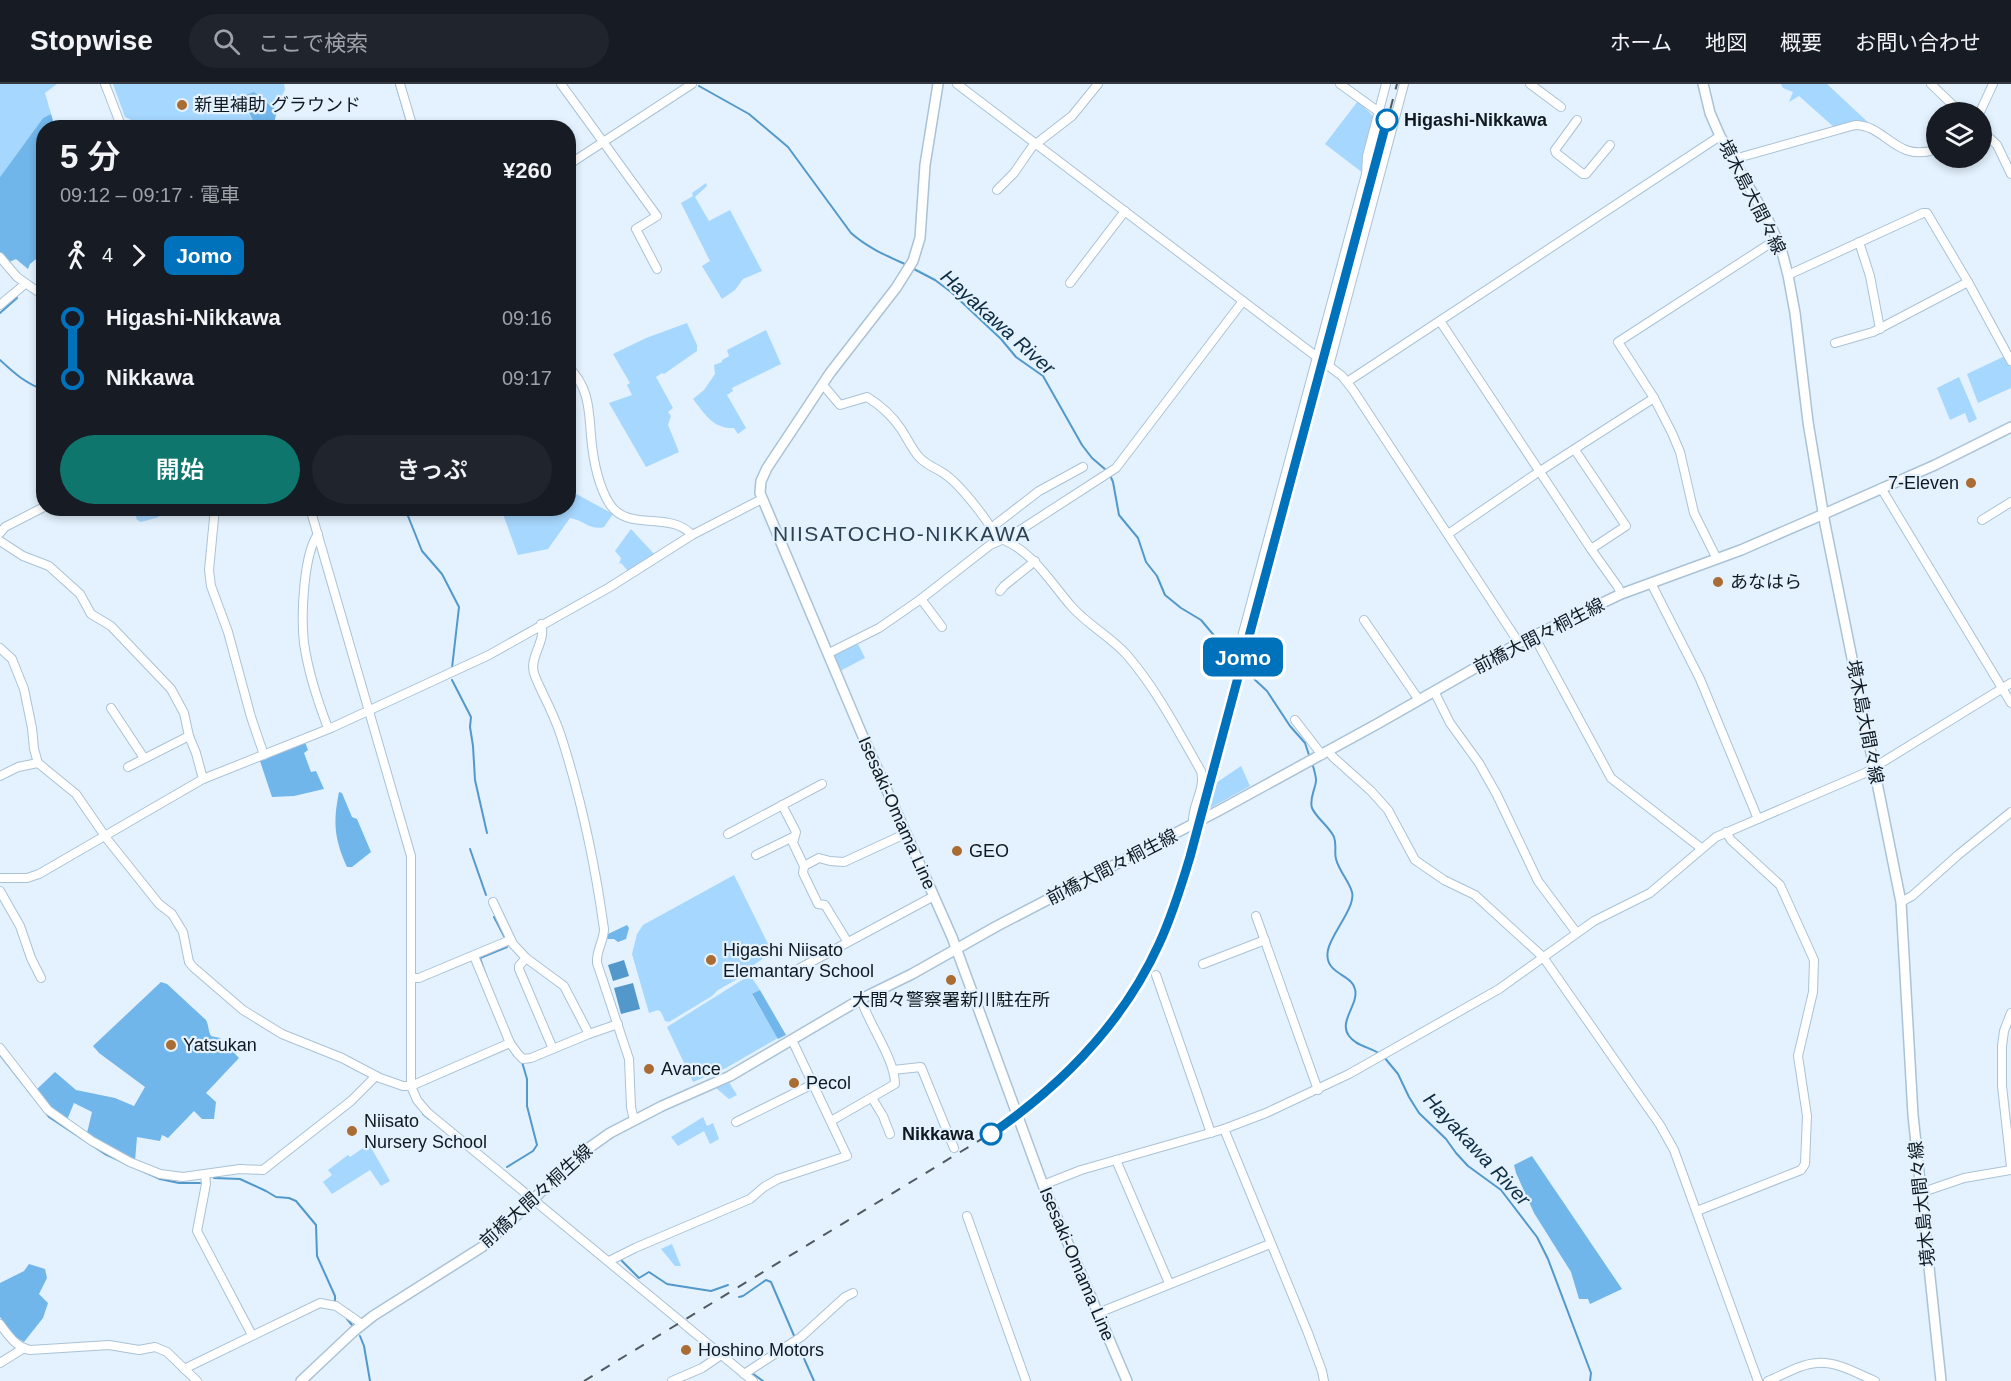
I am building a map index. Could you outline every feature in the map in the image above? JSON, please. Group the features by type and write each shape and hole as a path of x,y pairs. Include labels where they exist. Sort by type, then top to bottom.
{"main road":[{"path":"762,499 760,489 764,475 823,385 913,262 920,238 924,165 938,84"},
{"name":"境木島大間々線","path":"1702,84 1710,113 1720,136 1777,239 1788,275 1795,313 1808,422 1824,514 1901,902 1913,1115 1941,1381"},
{"name":"前橋大間々桐生線","path":"305,1380 362,1324 470,1256 492,1238 594,1142 634,1120 716,1083 861,999 1319,757 1519,643 1621,594 1717,559 1824,514 2010,429"},
{"name":"Isesaki-Omama Line","path":"762,499 957,949 1043,1185 1127,1381"}],"street":[{"path":"105,84 119,120"},
{"path":"400,84 411,120"},
{"path":"561,84 657,216 636,229 657,269"},
{"path":"576,160 692,84"},
{"path":"957,84 1347,382 1519,643"},
{"path":"996,189 1014,173 1036,144 1072,116 1098,84"},
{"path":"1340,84 1379,112"},
{"path":"1239,648 1366,174 1367,156 1386,84"},
{"path":"1329,366 1404,84"},
{"path":"1530,84 1561,107"},
{"path":"1931,84 1950,102"},
{"path":"1985,102 1993,84"},
{"path":"1577,120 1555,150 1583,174 1586,174 1610,145"},
{"path":"1734,159 1855,125 1867,127 1905,150 1926,152"},
{"path":"1347,382 1720,136"},
{"path":"1992,141 1999,148 2011,174"},
{"path":"1070,283 1125,211"},
{"path":"1788,275 1927,213 2011,361"},
{"path":"1717,559 1694,513 1680,452 1654,398 1618,342 1777,239"},
{"path":"1859,242 1870,276 1880,329"},
{"path":"0,257 10,270 36,291"},
{"path":"1835,343 1859,338 1880,329 1968,282"},
{"path":"0,305 25,284"},
{"path":"828,653 879,628 921,599 990,544 1000,541 1114,470 1243,301"},
{"path":"1440,321 1621,594"},
{"path":"576,377 587,398 595,468 611,506 628,518 676,524 692,535"},
{"path":"823,385 840,405 865,397 872,400 898,425 920,458 930,467 946,475 970,499 1000,541 1025,552 1035,561 1078,613 1126,655 1156,693 1201,771 1202,787 1193,825"},
{"path":"1448,534 1654,398"},
{"path":"1575,450 1626,526 1591,549"},
{"path":"991,528 1039,491 1083,467"},
{"path":"1881,488 2011,703"},
{"path":"0,878 33,877 203,779 369,711 463,669 610,587 692,535 762,499"},
{"path":"1982,520 2011,502"},
{"path":"0,530 36,511"},
{"path":"214,516 208,570 211,586 228,632 251,717 264,755"},
{"path":"312,516 411,855 411,1086 417,1100 427,1112 753,1381"},
{"path":"318,534 313,542 305,581 304,635 316,690 328,728"},
{"path":"1,543 23,556 49,566 80,594 91,614 111,626 171,688 184,713 203,779"},
{"path":"1000,591 1035,561"},
{"path":"1651,583 1700,680 1758,819"},
{"path":"921,599 942,627"},
{"path":"1364,620 1419,700"},
{"path":"542,624 543,630 534,664 534,673 554,716 575,787 598,888 604,929 597,963 629,1059 631,1107 634,1120"},
{"path":"1534,636 1611,778 1701,848"},
{"path":"0,648 12,659 24,689 38,763 73,790 159,904 172,914 183,932 189,962 243,1010 289,1037 403,1086 411,1086 510,1044"},
{"path":"1043,1185 1081,1170 1224,1129 1318,1090 1499,988 1576,932 1650,892 1701,848 1726,832 1821,793 1874,767 2011,683"},
{"path":"1434,691 1450,723 1484,771 1538,881 1576,932"},
{"path":"111,708 144,758"},
{"path":"1295,720 1319,757 1333,758 1371,791 1388,810 1415,860 1444,880 1475,895 1543,957 1665,1132 1674,1150 1758,1381"},
{"path":"128,767 189,736"},
{"path":"0,776 18,767 38,763"},
{"path":"728,834 822,784"},
{"path":"782,805 794,828 793,843 804,866 803,873 818,904 825,905 847,941"},
{"path":"1901,902 1912,896 2011,812"},
{"path":"1697,1212 1801,1170 1805,1164 1807,1116 1798,1056 1813,992 1814,960 1780,885 1731,840 1726,832"},
{"path":"804,866 819,858 844,862 907,833"},
{"path":"756,855 793,837"},
{"path":"0,891 20,926 41,978"},
{"path":"800,968 934,896"},
{"path":"493,902 510,940 526,958 564,986 589,1034"},
{"path":"1256,916 1318,1090"},
{"path":"411,978 419,978 510,940"},
{"path":"1203,964 1265,940"},
{"path":"474,956 510,1044 518,1054 526,1059 618,1024"},
{"path":"526,958 519,969 553,1049"},
{"path":"1156,975 1211,1133"},
{"path":"831,1121 894,1086 896,1081 861,999"},
{"path":"1920,1193 1964,1178 2011,1168 2002,1086 2002,1046 2004,1031 2011,1013"},
{"path":"609,1261 750,1199 778,1179 847,1156 792,1040"},
{"path":"0,1048 48,1110 92,1141 130,1162 160,1174 183,1177 240,1169 263,1170 351,1101 376,1076"},
{"path":"893,1070 919,1067 922,1069 954,1148"},
{"path":"736,1122 813,1084"},
{"path":"872,1098 890,1134"},
{"path":"1224,1129 1308,1333 1323,1371 1324,1381"},
{"path":"1116,1160 1169,1283"},
{"path":"205,1175 206,1184 197,1231 252,1335"},
{"path":"967,1216 1026,1381"},
{"path":"1098,1312 1270,1244"},
{"path":"744,1374 801,1337 845,1297 853,1293"},
{"path":"184,1369 320,1303 336,1306 362,1324"},
{"path":"0,1324 13,1341 24,1348 35,1350 109,1345 139,1350 155,1347 167,1352 197,1381"},
{"path":"0,1364 24,1348"},
{"path":"672,1381 702,1368 721,1355"},
{"path":"1768,1381 1806,1365 1823,1363 1875,1381"}],"shaded area":[{"path":"0,84 57,84 45,93 51,114 42,120 36,120 36,128 0,177"},
{"name":"新里補助 グラウンド","path":"113,84 284,84 285,90 274,109 267,102 244,107 252,120 131,120 125,117"},
{"path":"1781,84 1827,84 1872,126 1835,128 1799,96 1789,102 1793,92 1783,88"},
{"path":"254,92 277,111 275,120 252,120 241,97"},
{"path":"1358,101 1374,117 1363,173 1325,144"},
{"path":"51,114 53,120 42,120"},
{"path":"36,128 36,259 28,269 16,259 7,263 0,253 0,177"},
{"path":"706,183 707,186 695,197 709,221 730,210 762,271 743,279 735,290 722,299 702,266 710,261 681,203 693,196 692,193"},
{"path":"687,323 697,345 697,351 656,377 673,408 668,412 671,416 668,425 679,452 646,467 609,403 632,395 627,385 630,383 613,354 646,338"},
{"path":"766,330 781,364 732,388 733,391 727,395 746,428 738,434 734,428 720,426 710,420 693,399 704,390 715,374 714,365 729,356 727,350"},
{"path":"2005,356 2011,367 2011,388 1978,403 1967,374"},
{"path":"1959,377 1977,419 1969,423 1965,413 1950,420 1937,388"},
{"path":"576,494 613,514 604,527 599,528 570,518 548,549 518,555 504,516 576,516"},
{"path":"136,516 159,517 141,522"},
{"path":"631,529 655,555 629,572 621,563 619,564 621,558 615,551"},
{"path":"858,644 865,658 840,671 833,655"},
{"path":"305,742 308,750 304,753 311,772 316,771 324,789 294,796 272,797 260,761"},
{"path":"1241,766 1250,786 1205,811 1213,785"},
{"path":"339,792 342,793 352,817 357,819 371,852 352,867 347,867 337,838 335,821"},
{"path":"734,875 772,952 751,967 748,973 669,1022 665,1021 658,1010 649,1013 632,954 637,934 643,925"},
{"path":"627,925 629,928 626,939 618,942 614,939 607,939 608,934"},
{"path":"624,960 629,976 613,981 608,965"},
{"path":"750,975 760,990 752,995 778,1038 726,1068 693,1082 667,1027"},
{"path":"161,982 167,984 206,1020 211,1036 220,1038 239,1058 206,1093 216,1102 214,1119 202,1119 194,1111 168,1138 162,1135 160,1141 137,1137 135,1161 87,1133 92,1112 74,1103 67,1120 54,1110 36,1090 55,1072 76,1090 115,1098 134,1106 145,1087 93,1046"},
{"path":"633,983 640,1009 621,1014 614,988"},
{"path":"760,990 786,1035 778,1039 752,994"},
{"path":"729,1082 737,1095 729,1099 716,1088"},
{"path":"703,1117 707,1126 713,1123 719,1139 710,1144 704,1131 678,1146 671,1137"},
{"path":"369,1144 390,1181 381,1186 370,1170 332,1194 323,1182 332,1175 328,1170 348,1155 350,1157"},
{"path":"1532,1156 1622,1289 1590,1304 1588,1299 1579,1299 1571,1272 1534,1213 1516,1173 1514,1165"},
{"path":"672,1244 681,1266 675,1266 661,1249"},
{"path":"29,1264 45,1269 47,1278 39,1294 48,1303 43,1318 24,1342 15,1337 0,1317 0,1283 24,1271"}],"waterway":[{"path":"396,84 407,120"},
{"name":"Hayakawa River","path":"699,86 749,114 788,147 851,233 871,247 907,265"},
{"name":"Hayakawa River","path":"912,268 935,280 951,292 1001,339 1016,357 1043,376 1082,445 1106,470"},
{"path":"0,313 17,298"},
{"path":"0,360 20,377 36,386"},
{"name":"Hayakawa River","path":"1110,475 1119,515 1138,538 1146,562 1157,576 1165,595 1201,620 1238,664 1267,691 1290,726 1305,743 1310,758"},
{"path":"408,516 422,551 442,574 459,607 452,668"},
{"path":"452,680 471,717 475,780 487,833"},
{"name":"Hayakawa River","path":"1312,763 1316,781 1311,805 1334,837 1337,863 1352,892 1347,913 1330,944 1328,958 1334,969 1349,980 1355,989 1354,1001 1346,1025 1349,1036 1355,1042 1380,1054"},
{"path":"470,849 486,895"},
{"path":"494,917 504,936"},
{"path":"487,978 480,958 507,947"},
{"path":"407,960 407,983"},
{"path":"407,992 407,1080"},
{"path":"0,1055 49,1117 105,1154 160,1179 179,1183 200,1183"},
{"name":"Hayakawa River","path":"1384,1057 1398,1074 1419,1113 1446,1139 1468,1166 1501,1190 1537,1237 1548,1259 1591,1373 1590,1381"},
{"path":"507,1167 533,1151 537,1145 527,1106 527,1079 522,1062"},
{"path":"423,1114 429,1119"},
{"path":"214,1178 240,1179 276,1197 296,1201 316,1225 317,1256 335,1296 335,1302"},
{"path":"619,1258 639,1278 649,1272 667,1284 711,1291 728,1285"},
{"path":"739,1297 766,1280 771,1282 795,1338"},
{"path":"347,1319 352,1325"},
{"path":"360,1336 370,1381"},
{"path":"798,1345 814,1381"},
{"path":"752,1373 763,1381"}],"railway":[{"path":"584,1381 1003,1126 1027,1108 1072,1067 1093,1045 1130,997 1164,933 1190,857 1397,84"}],"train":[{"name":"Jomo","path":"991,1134 1037,1101 1093,1046 1131,995 1159,945 1168,923 1200,821 1387,120"}],"place":[{"name":"新里補助 グラウンド","path":"182,105"},
{"name":"Higashi-Nikkawa","path":"1387,120"},
{"name":"7-Eleven","path":"1971,483"},
{"name":"あなはら","path":"1718,582"},
{"name":"GEO","path":"957,851"},
{"name":"Higashi Niisato Elemantary School","path":"711,960"},
{"name":"大間々警察署新川駐在所","path":"951,980"},
{"name":"Yatsukan","path":"171,1045"},
{"name":"Avance","path":"649,1069"},
{"name":"Pecol","path":"794,1083"},
{"name":"Niisato Nursery School","path":"352,1131"},
{"name":"Nikkawa","path":"991,1134"},
{"name":"Hoshino Motors","path":"686,1350"}],"district":[{"name":"NIISATOCHO-NIKKAWA","path":"902,533"}]}
